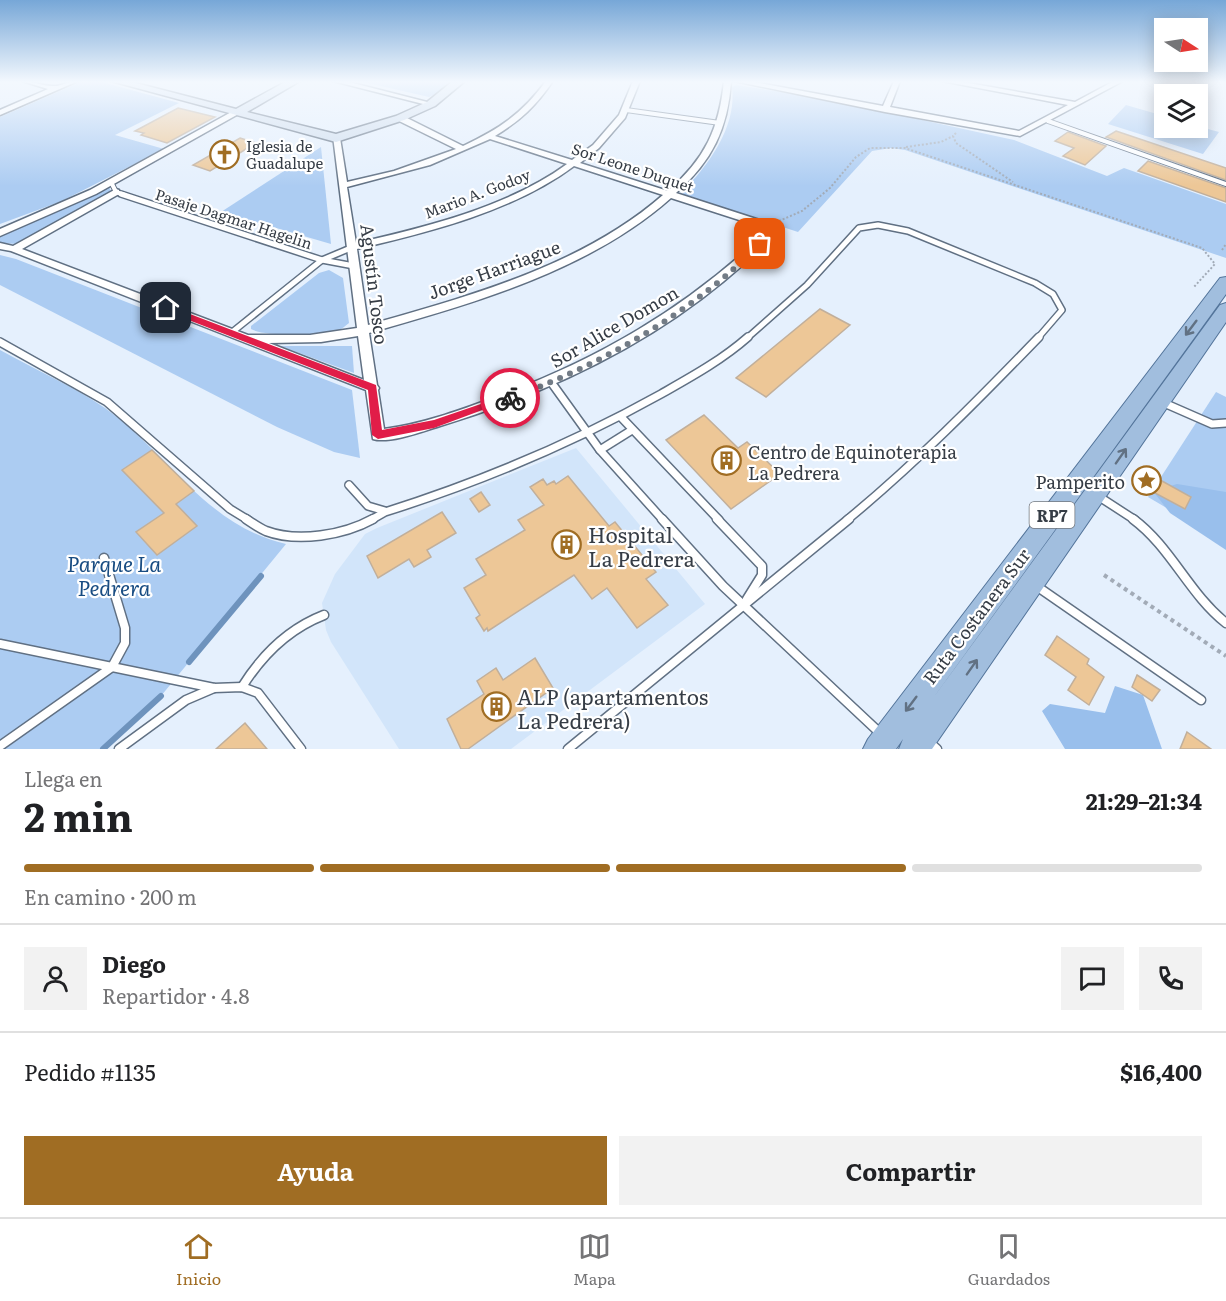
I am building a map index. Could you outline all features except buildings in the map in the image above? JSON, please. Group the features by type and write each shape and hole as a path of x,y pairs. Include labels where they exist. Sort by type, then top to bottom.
{"main road":[{"name":"Ruta Costanera Sur","path":"882,744 1226,282"},
{"name":"Ruta Costanera Sur","path":"925,745 1032,583 1226,309"}],"street":[{"path":"14,249 231,116"},
{"path":"253,116 336,138 405,116"},
{"path":"344,185 401,172 463,149 488,136 516,116"},
{"name":"Mario A. Godoy","path":"352,247 400,237 500,204 542,184 573,164 603,138 621,116"},
{"name":"Jorge Harriague","path":"245,339 290,340 362,332 513,283 568,260 637,219 668,195 709,150 721,116"},
{"path":"916,116 1011,134 1028,133 1057,116"},
{"path":"400,118 463,149"},
{"name":"Sor Leone Duquet","path":"488,136 769,226"},
{"name":"Agustín Tosco","path":"336,138 378,435"},
{"path":"0,233 113,187"},
{"name":"Sor Alice Domon","path":"378,435 434,424 551,382 633,340 686,307 751,254 770,234 769,226"},
{"path":"0,246 14,249 373,388"}],"lane":[{"path":"669,116 720,123"},
{"path":"1048,121 1226,184"},
{"name":"Pasaje Dagmar Hagelin","path":"113,187 322,260 355,266"},
{"path":"0,342 107,402 230,509 266,531 299,537 314,536 362,525 385,512 489,476 621,417 703,370 738,345 807,285 852,233 866,226 895,227 908,231 1035,283 1058,301 1062,310 1058,317 953,425 886,488 568,749"},
{"path":"231,333 322,260 352,247"},
{"path":"551,382 600,450 723,586 744,604 882,744"},
{"path":"1161,401 1212,424 1226,423"},
{"path":"621,417 762,566 762,575 744,604"},
{"path":"600,450 632,430"},
{"path":"349,485 359,500 373,510 385,512"},
{"path":"1095,494 1132,517 1149,532 1209,611 1226,623"},
{"path":"0,746 112,667 125,643 125,628 104,558"},
{"path":"1032,583 1201,700"},
{"path":"242,687 251,671 304,621 324,615"},
{"path":"0,644 214,688 242,687 258,693 301,749"},
{"path":"119,749 186,700 214,688"}],"path":[{"path":"769,226 802,210 830,188 856,158 870,148 905,148 941,142 960,132"},
{"path":"953,136 956,143 1016,183"},
{"path":"905,148 1016,183 1202,248 1215,264 1193,288"},
{"path":"1222,250 1226,244"},
{"path":"1104,575 1226,656"}],"shaded area":[{"path":"576,448 705,604 511,749 399,749 331,642 326,630 322,603 335,574 365,534"},
{"path":"1177,484 1226,492 1226,550 1170,513 1153,491"},
{"path":"1115,686 1143,695 1162,749 1065,749 1042,711 1050,704 1105,713"}],"green space":[{"path":"153,116 115,135 164,149 62,201 0,224 0,117"},
{"path":"730,116 903,116 1014,140 1107,176 1124,168 1226,204 1226,258 905,150 891,148 872,151 798,232 683,194 720,143"},
{"path":"1116,116 1154,116 1154,138 1208,138 1208,129 1219,132 1203,154 1108,124"},
{"path":"321,147 331,244 221,212"},
{"path":"109,186 111,192 17,244 0,243 0,235 69,206"},
{"path":"0,255 16,259 352,390 360,458 334,452 277,427 0,285"},
{"path":"329,270 343,278 349,323 337,331 306,334 268,333 251,329 251,326 319,273"},
{"path":"280,346 352,346 354,373"},
{"name":"Parque La Pedrera","path":"0,350 105,408 128,426 210,505 258,535 286,544 161,696 103,749 0,749"},
{"path":"1216,392 1226,397 1226,543 1148,497"}],"waterway":[{"path":"189,662 261,576"},
{"path":"103,749 161,696"}],"way so far":[{"path":"510,398 551,382 633,340 686,307 723,279 760,244"}],"place":[{"name":"Iglesia de Guadalupe","path":"225,154"},
{"name":"Centro de Equinoterapia La Pedrera","path":"727,461"},
{"name":"Pamperito","path":"1146,481"},
{"name":"Hospital La Pedrera","path":"567,545"},
{"name":"ALP (apartamentos La Pedrera)","path":"496,707"}],"route":[{"path":"166,308 373,388 378,435 434,424 510,398"}]}
